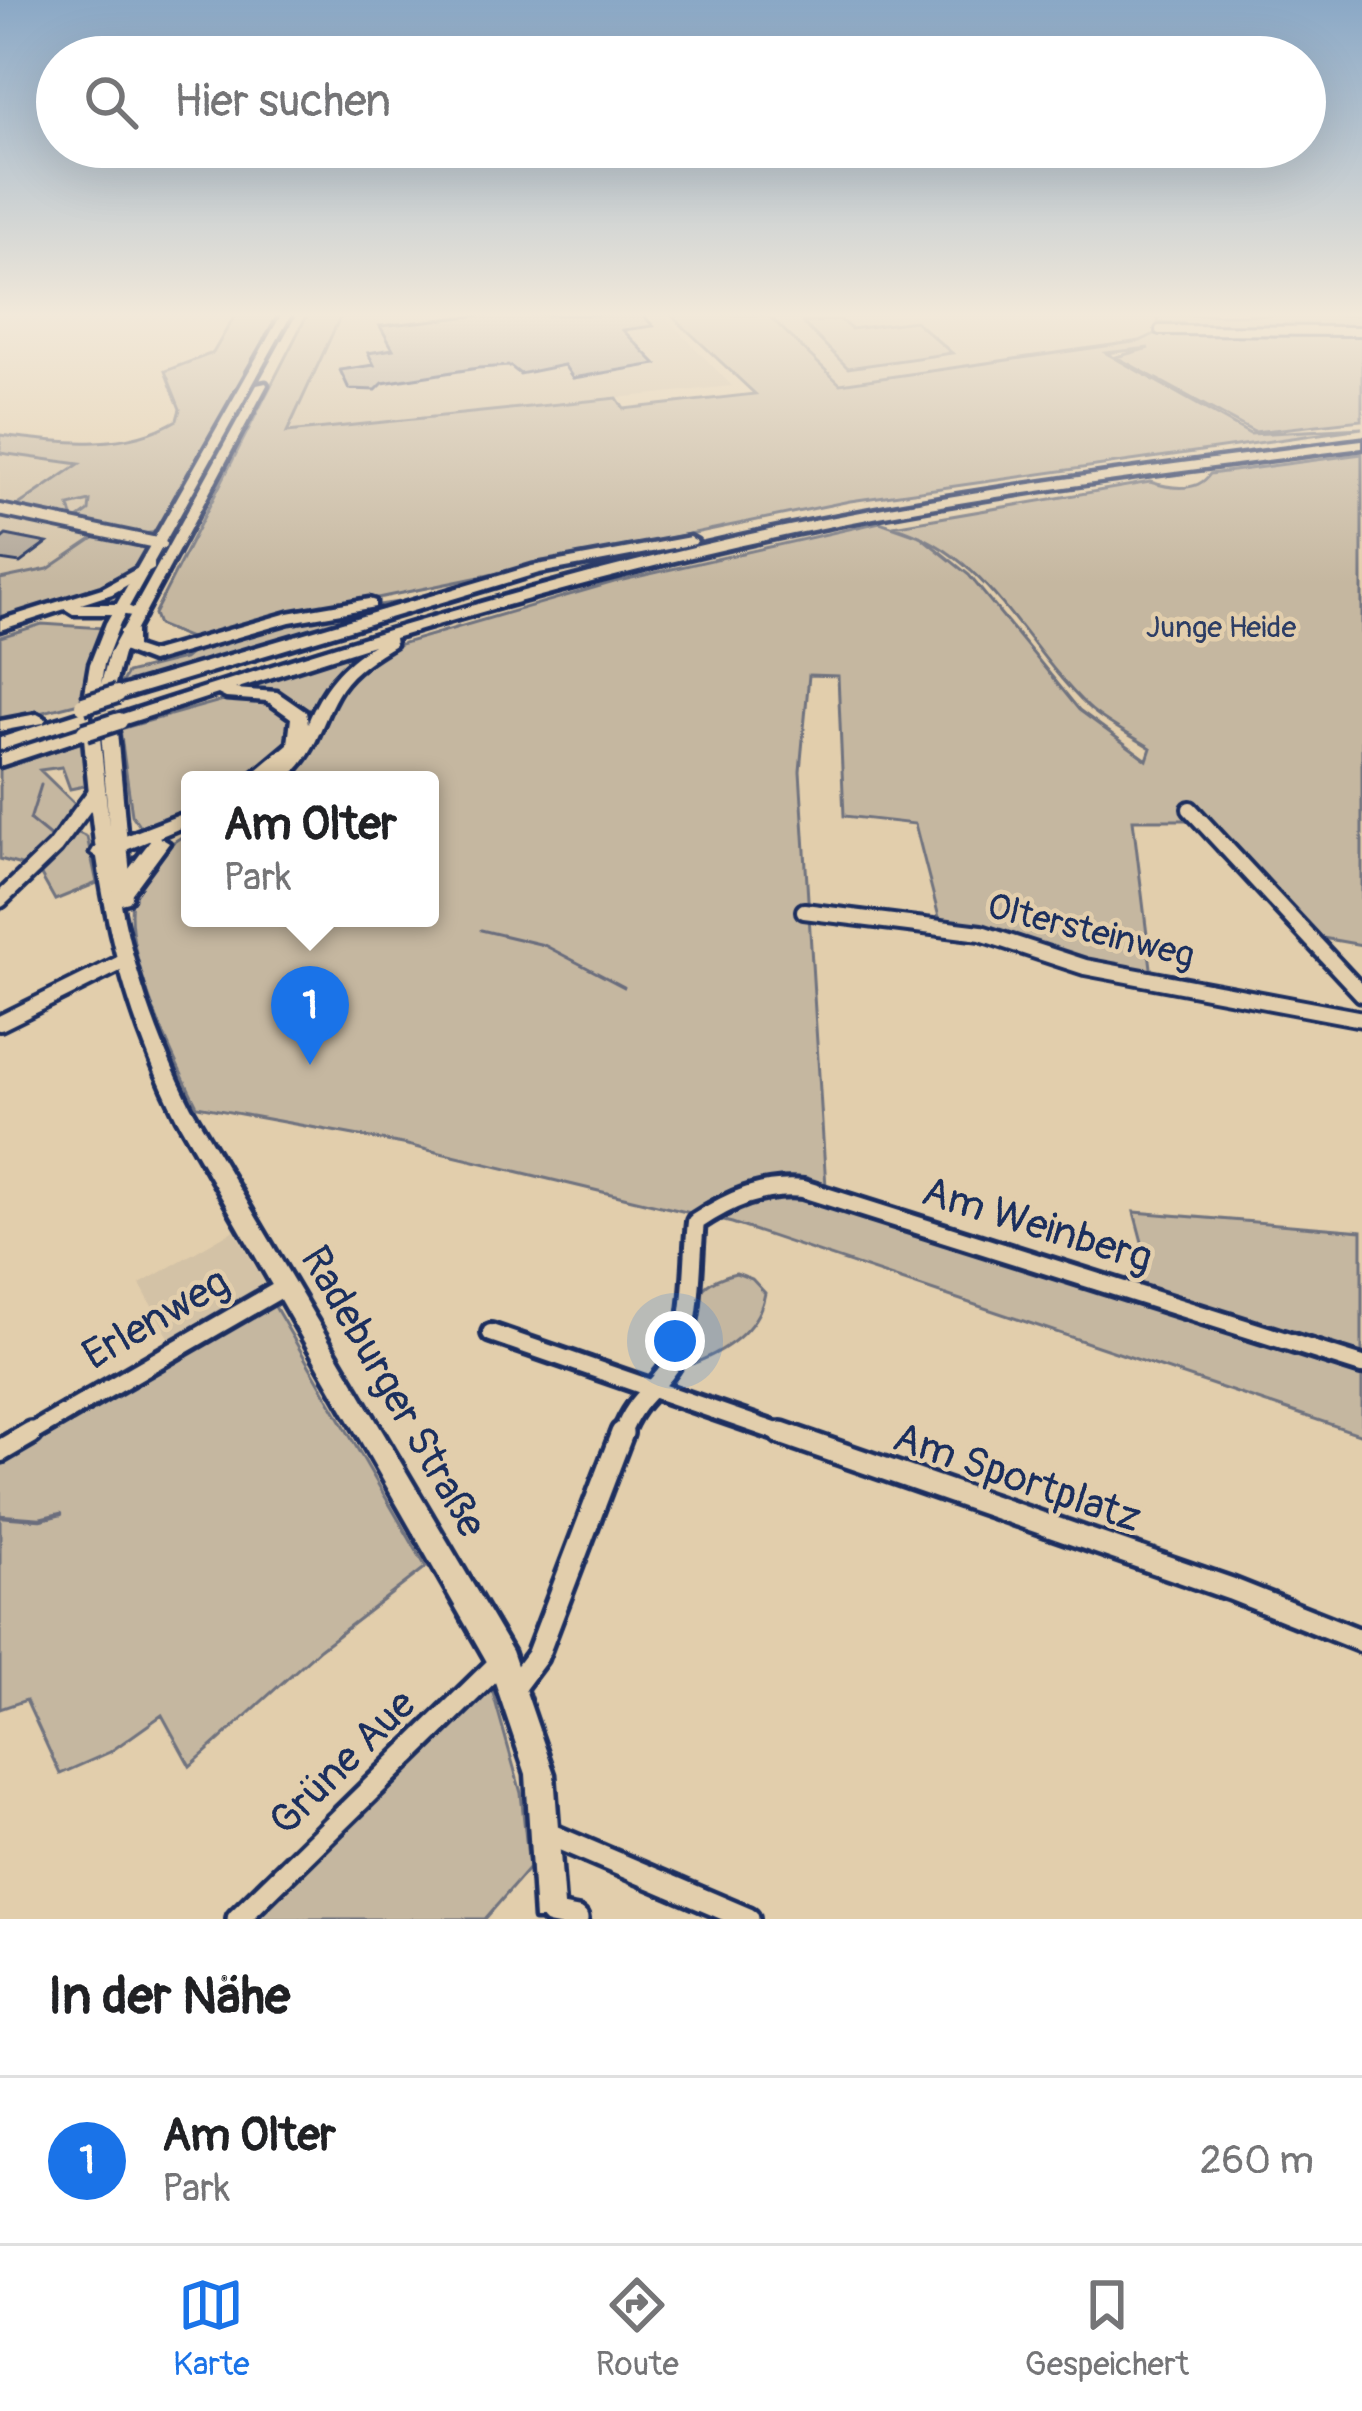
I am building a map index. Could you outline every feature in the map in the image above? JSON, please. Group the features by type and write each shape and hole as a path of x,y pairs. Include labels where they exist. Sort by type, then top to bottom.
{"highway":[{"path":"0,760 100,714 464,588 567,561 986,486 1362,440"},
{"path":"0,726 100,714 202,694 415,627 648,562 819,524 1362,440"},
{"path":"0,743 473,598 699,541"},
{"path":"4,626 107,591 148,566"},
{"path":"4,626 125,620 128,650 136,656 305,614 464,588"},
{"path":"283,771 309,749 331,691 342,676 415,627"},
{"path":"202,694 271,696 300,716 297,746 265,771"},
{"path":"113,850 181,821"},
{"path":"113,850 159,843 181,832"},
{"path":"123,891 159,843"}],"main road":[{"name":"Radeburger Straße","path":"119,921 123,891 97,790 100,714 107,677 148,566 237,405"},
{"name":"Radeburger Straße","path":"125,620 247,405"},
{"name":"Radeburger Straße","path":"100,714 119,921 134,1000 163,1074 502,1661 540,1774 550,1916"}],"street":[{"path":"0,510 142,539 164,539"},
{"path":"0,900 71,826 97,790"},
{"path":"1190,809 1362,994"},
{"name":"Oltersteinweg","path":"803,911 980,933 1085,967 1362,1018"},
{"path":"0,1023 125,961"},
{"name":"Am Weinberg","path":"646,1389 671,1367 681,1348 696,1222 724,1202 781,1185 1362,1365"},
{"name":"Erlenweg","path":"0,1451 286,1286"},
{"name":"Am Sportplatz","path":"490,1333 1231,1589 1362,1641"},
{"path":"513,1688 538,1656 633,1404 646,1389"},
{"name":"Grüne Aue","path":"238,1919 502,1661"},
{"path":"546,1833 748,1919"},
{"path":"550,1916 578,1919"}],"shaded area":[{"path":"299,405 552,405 286,432"},
{"path":"0,453 81,463 157,532 136,535 106,530 48,569 0,579"},
{"path":"234,1230 269,1290 172,1343 140,1284"}],"green space":[{"path":"178,405 229,405 157,532 136,535 72,523 89,511 90,501 69,506 72,516 63,521 11,510 79,464 0,453 0,435 113,441 177,420"},
{"path":"261,405 300,405 287,432 553,405 621,405 624,409 663,405 1198,405 1250,434 1362,428 850,501 363,601 197,641 158,625 154,614"},
{"path":"1203,405 1362,405 1362,420 1254,432"},
{"name":"Junge Heide","path":"1362,454 1362,945 1317,937 1209,820 1133,820 1152,976 940,921 915,824 844,816 838,676 809,675 800,771 827,1203 1114,1294 1146,1257 1134,1212 1362,1231 1362,1435 732,1223 403,1144 197,1106 149,996 132,933 131,905 137,883 166,847 181,838 181,927 439,927 439,771 290,771 318,744 344,679 390,647 614,582 880,522 904,531 893,526 1150,482 1190,486 1210,474","holes":["922,538 955,557 1002,603 1088,707 1151,748 1147,760 1079,710 969,575"]},
{"path":"101,533 153,544 139,562 105,587 0,621 0,579 48,569"},
{"path":"399,602 117,691 127,673 184,659 199,646 312,615"},
{"path":"42,624 104,628 89,664 83,702 0,723 0,637"},
{"path":"373,646 326,688 306,744 306,716 292,702 267,691 238,688"},
{"path":"234,697 270,702 284,710 294,726 278,756 256,771 181,771 181,812 142,829 132,815 120,729"},
{"path":"85,741 89,785 70,789 62,767 40,770 77,806 28,867 0,859 0,769"},
{"path":"76,832 87,837 97,883 55,900 38,870"},
{"path":"736,1273 752,1279 765,1293 762,1306 739,1337 692,1364 685,1360 694,1303 707,1285"},
{"path":"270,1298 426,1567 320,1649 190,1766 162,1715 110,1752 60,1774 26,1700 0,1709 0,1457"},
{"path":"491,1686 521,1793 529,1868 485,1919 254,1919"}],"building":[{"path":"6,535 47,543 20,563 0,560 0,540"}],"waterway":[{"path":"41,785 30,820 52,838"},
{"path":"0,909 50,861"},
{"path":"481,930 544,945 624,987"},
{"path":"0,1516 40,1519 61,1514"}],"place":[{"name":"Am Olter","path":"310,1065"}]}
